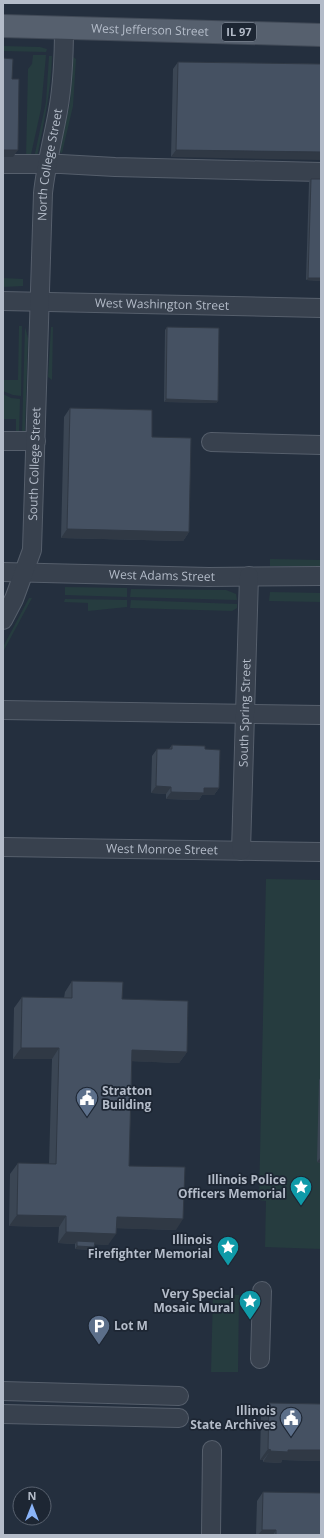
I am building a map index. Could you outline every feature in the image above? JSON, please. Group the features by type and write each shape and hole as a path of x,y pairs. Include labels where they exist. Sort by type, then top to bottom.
{"main road":[{"name":"West Jefferson Street","path":"3,26 321,35"}],"street":[{"name":"North College Street","path":"40,302 43,200 46,165 62,86 64,27"},
{"path":"3,164 321,172"},
{"name":"West Washington Street","path":"3,301 321,308"},
{"name":"South College Street","path":"3,620 24,573 32,550 40,302"},
{"path":"3,441 36,442"},
{"path":"211,442 321,445"},
{"name":"West Adams Street","path":"3,572 321,576"},
{"name":"South Spring Street","path":"242,851 249,576"},
{"path":"3,710 321,715"},
{"name":"West Monroe Street","path":"3,847 321,852"},
{"path":"260,1359 262,1291"},
{"path":"3,1391 179,1396"},
{"path":"3,1414 179,1418"},
{"path":"211,1535 212,1450"}],"green space":[{"path":"3,46 40,47 47,49 46,52 3,51"},
{"path":"33,55 46,55 41,109 30,159 26,159 28,69 32,64"},
{"path":"49,56 52,56 49,94 37,157 34,158 46,102"},
{"path":"73,57 76,59 73,106 62,153 59,152 70,103"},
{"path":"3,278 23,279 23,286 3,287"},
{"path":"19,326 22,326 21,396 3,391 3,380 18,380"},
{"path":"25,327 28,338 25,432 22,434"},
{"path":"51,327 53,327 52,380 48,377"},
{"path":"3,394 11,398 20,399 19,435 16,435 16,419 3,419"},
{"path":"270,559 321,560 321,566 270,566"},
{"path":"65,587 127,588 127,597 65,595"},
{"path":"131,589 226,590 236,594 237,600 130,597"},
{"path":"270,592 321,593 321,602 269,601"},
{"path":"29,598 32,598 3,652 3,647"},
{"path":"65,599 127,600 127,607 88,611 88,603 64,602"},
{"path":"131,600 237,604 237,608 232,611 130,608"},
{"path":"266,879 321,880 321,1249 265,1247 266,1201 259,1200"},
{"path":"213,1294 239,1295 238,1372 211,1372"}],"building":[{"path":"3,58 13,59 12,79 19,79 18,150 3,150"},
{"path":"178,62 321,64 321,152 176,150"},
{"path":"311,179 321,179 321,278 308,278"},
{"path":"167,327 219,328 218,401 166,399"},
{"path":"70,408 152,410 152,437 191,438 189,532 67,529"},
{"path":"172,745 205,746 205,749 220,750 219,788 204,788 204,793 171,792 171,787 156,786 157,749 172,749"},
{"name":"Stratton Building","path":"72,981 123,982 122,999 188,1001 187,1052 132,1050 129,1166 185,1167 183,1219 117,1217 116,1234 66,1232 66,1216 17,1215 18,1163 56,1164 59,1048 21,1048 22,997 72,998"},
{"path":"77,1241 95,1242 94,1247 77,1246"},
{"name":"Illinois State Archives","path":"269,1403 321,1404 321,1450 288,1450 288,1452 270,1451 271,1450 268,1449"},
{"path":"263,1492 321,1493 321,1535 276,1535 276,1530 262,1530"}],"place":[{"name":"Stratton Building","path":"87,1118"},
{"name":"Illinois Police Officers Memorial","path":"301,1206"},
{"name":"Illinois Firefighter Memorial","path":"228,1266"},
{"name":"Very Special Mosaic Mural","path":"250,1320"},
{"name":"Lot M","path":"99,1346"},
{"name":"Illinois State Archives","path":"291,1438"}]}
